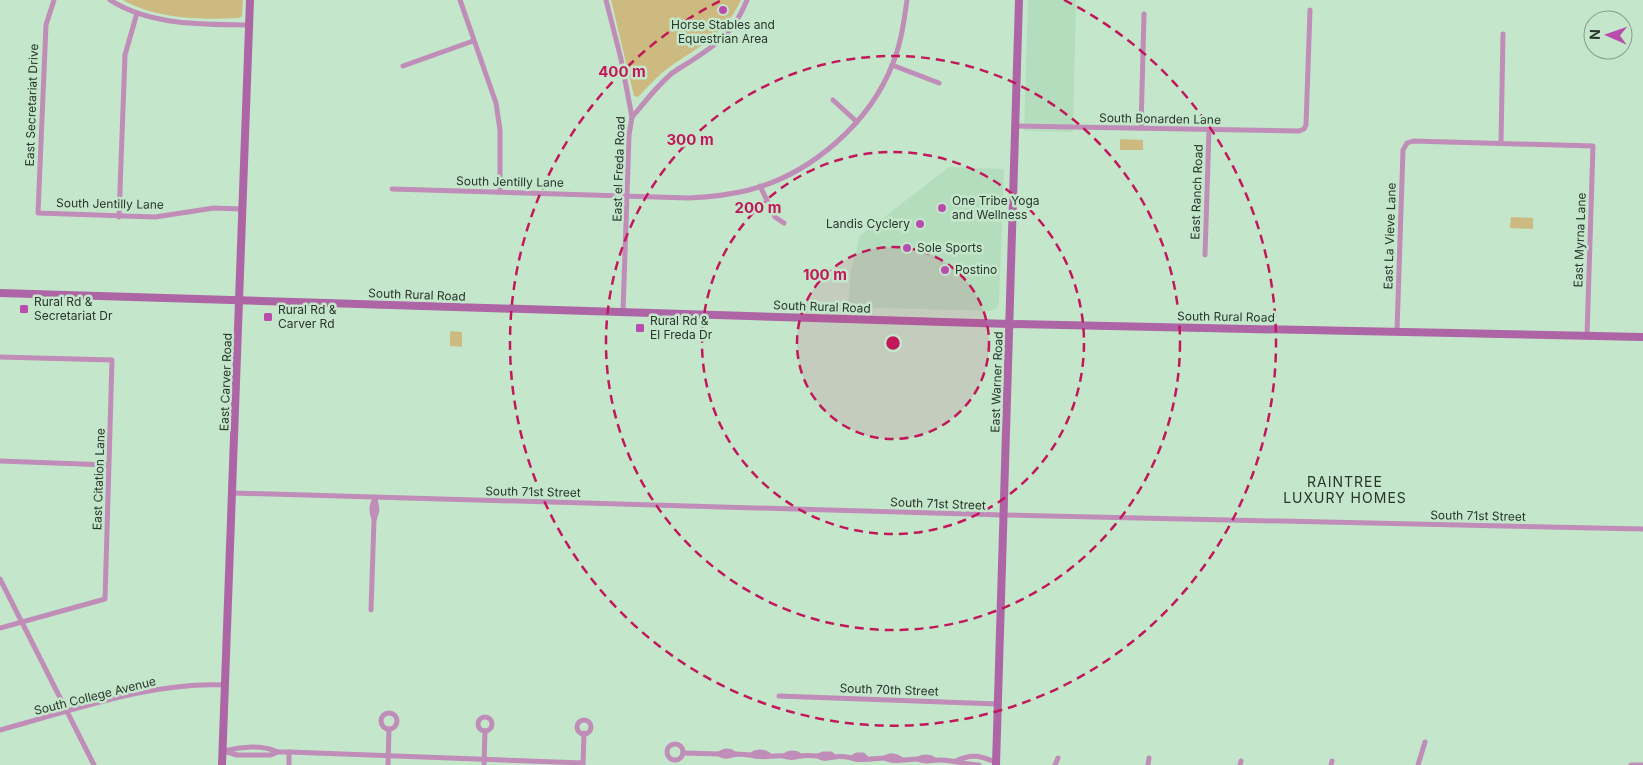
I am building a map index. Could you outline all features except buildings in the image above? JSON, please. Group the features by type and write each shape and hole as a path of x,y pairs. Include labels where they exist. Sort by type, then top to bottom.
{"main road":[{"name":"East Carver Road","path":"222,765 250,0"},
{"name":"East Warner Road","path":"996,763 1019,0"},
{"name":"South Rural Road","path":"0,293 1010,324 1643,337"}],"street":[{"name":"East Secretariat Drive","path":"38,213 46,25 54,0"},
{"path":"110,0 120,7 137,13 174,22 249,25"},
{"path":"460,0 496,103 500,130 500,192"},
{"name":"East el Freda Road","path":"606,0 621,59 632,118 629,135 624,312"},
{"path":"632,118 655,90 673,73 726,36 735,25 747,0"},
{"name":"South Jentilly Lane","path":"392,189 711,197 751,190 788,176 820,156 857,122 875,98 892,65 899,44 908,0"},
{"name":"South Bonarden Lane","path":"1015,126 1304,130 1306,125 1310,10"},
{"path":"119,216 125,55 137,13"},
{"path":"1140,128 1144,14"},
{"path":"1500,143 1503,34"},
{"path":"404,66 473,41"},
{"path":"892,65 939,83"},
{"path":"833,100 857,122"},
{"name":"East Ranch Road","path":"1205,255 1209,130"},
{"name":"East La Vieve Lane","path":"1397,331 1403,150 1407,143 1413,141 1500,143"},
{"name":"East Myrna Lane","path":"1500,143 1593,146 1587,336"},
{"path":"760,186 775,217 784,223"},
{"name":"South Jentilly Lane","path":"38,213 156,217 214,208 242,208"},
{"name":"East Citation Lane","path":"0,357 112,360 105,599 22,622"},
{"path":"0,461 109,465"},
{"name":"South 71st Street","path":"233,493 1004,515 1643,529"},
{"path":"371,610 374,520 377,510 375,498"},
{"path":"0,579 94,765"},
{"path":"0,628 22,622"},
{"name":"South College Avenue","path":"0,730 142,692 188,686 226,685"},
{"name":"South 70th Street","path":"779,696 998,704"},
{"path":"388,765 389,730"},
{"path":"484,763 485,730"},
{"path":"224,751 237,755 271,756 277,752 289,752 484,763 583,764 584,734"},
{"path":"1418,765 1425,742"},
{"path":"683,753 718,754 730,751 735,754 751,755 756,752 764,752 769,755 784,756 789,753 796,753 801,756 831,754 834,757 852,758 857,755 863,755 866,758 896,756 901,759 918,759 923,756 936,760 956,760 966,756 980,756 996,763"},
{"path":"289,752 289,765"},
{"path":"1055,765 1058,758"},
{"path":"1148,765 1149,758"},
{"path":"956,760 965,765 996,763"},
{"path":"1631,765 1643,765"}],"shaded area":[{"path":"123,0 243,0 242,16 225,19 164,15"},
{"path":"611,0 741,0 734,13 717,34 663,72 638,97 634,96"},
{"path":"1028,0 1076,0 1073,132 1024,131"},
{"path":"1120,139 1143,140 1143,150 1120,150"},
{"path":"949,167 1004,169 999,303 997,308 990,311 848,307 851,270 860,236"},
{"path":"1511,217 1533,218 1533,229 1510,228"},
{"path":"450,331 462,332 462,347 450,346"}],"place":[{"name":"Horse Stables and Equestrian Area","path":"723,10"},
{"name":"One Tribe Yoga and Wellness","path":"942,208"},
{"name":"Landis Cyclery","path":"920,224"},
{"name":"Sole Sports","path":"907,248"},
{"name":"Postino","path":"945,270"},
{"name":"Rural Rd & Secretariat Dr","path":"24,309"},
{"name":"Rural Rd & Carver Rd","path":"268,317"},
{"name":"Rural Rd & El Freda Dr","path":"640,328"}],"district":[{"name":"RAINTREE LUXURY HOMES","path":"1345,490"}]}
